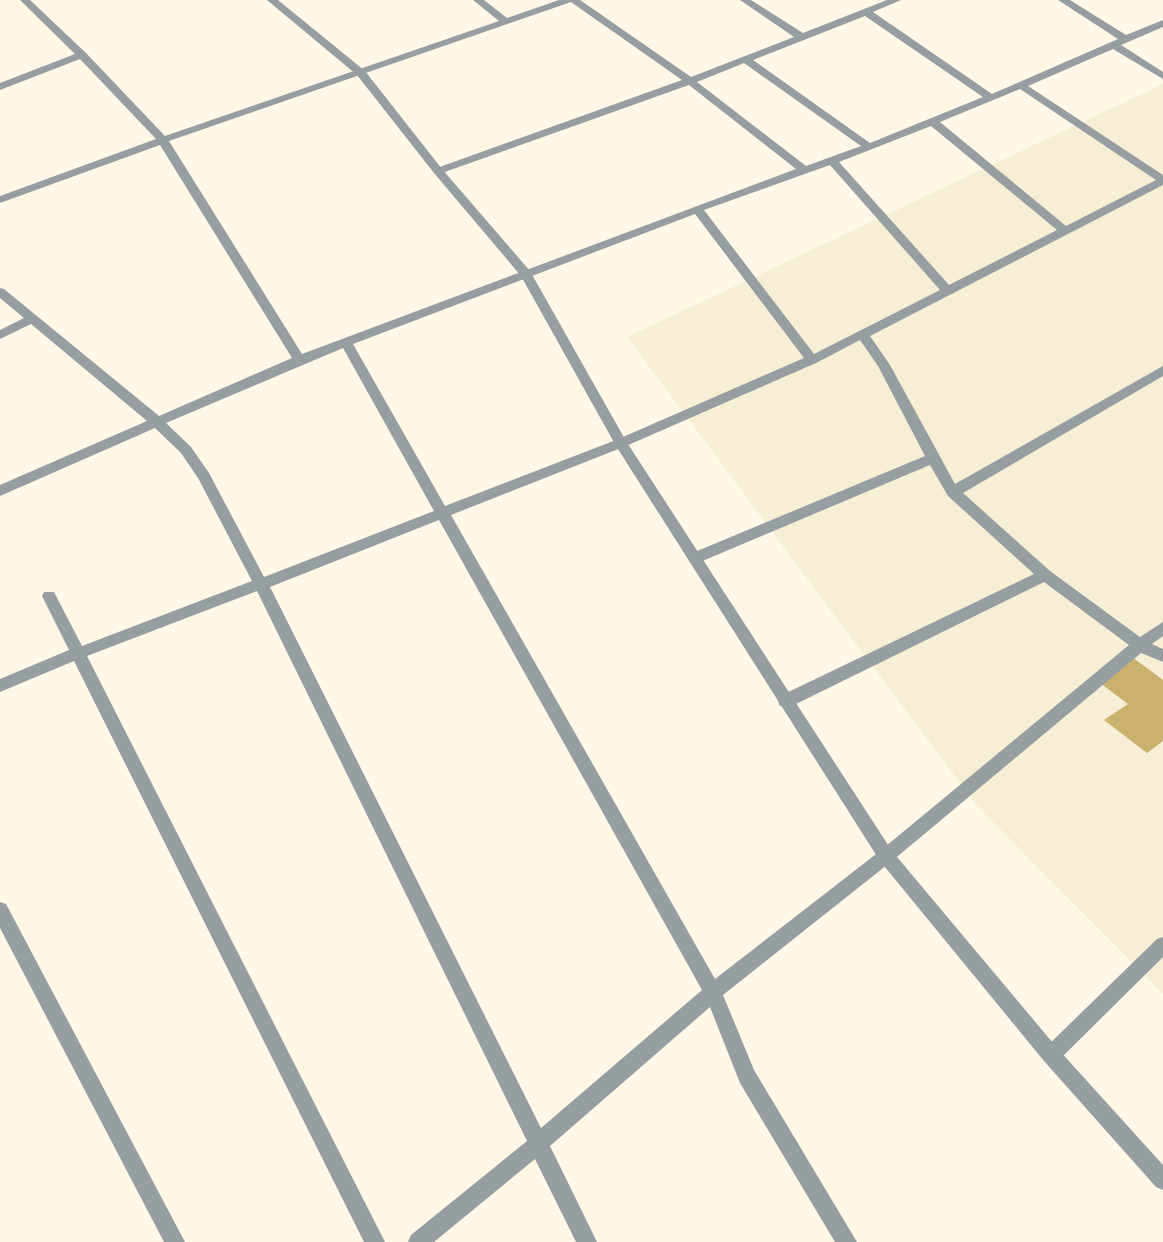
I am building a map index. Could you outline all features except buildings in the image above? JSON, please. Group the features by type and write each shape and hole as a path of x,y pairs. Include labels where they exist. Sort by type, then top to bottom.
{"street":[{"path":"25,0 82,54 163,140 299,360"},
{"path":"272,0 361,73 438,171 526,274 621,443 885,856 1051,1055 1163,1180"},
{"path":"478,0 505,21"},
{"path":"0,200 163,140 568,0"},
{"path":"574,0 690,81 805,171"},
{"path":"745,0 800,36"},
{"path":"438,171 690,81 896,0"},
{"path":"1063,0 1125,39"},
{"path":"866,12 991,98"},
{"path":"0,491 299,360 697,209 869,147 991,98 1163,23"},
{"path":"1112,44 1163,76"},
{"path":"0,87 82,54"},
{"path":"744,59 869,147"},
{"path":"0,686 76,654 621,443 812,360 1163,180 1020,85"},
{"path":"932,121 1064,230"},
{"path":"832,161 948,291"},
{"path":"697,209 812,360"},
{"path":"0,292 157,423 186,450 204,476 261,584 540,1143 587,1242"},
{"path":"0,335 32,319"},
{"path":"863,334 884,365 953,492 1045,575 1140,645 1163,656"},
{"path":"346,343 440,513 713,992 747,1076 847,1242"},
{"path":"953,492 1163,370"},
{"path":"695,558 933,458"},
{"path":"786,701 1045,575"},
{"path":"49,596 76,654 375,1242"},
{"path":"418,1242 540,1143 713,992 885,856 1163,628"},
{"path":"0,910 175,1242"},
{"path":"1051,1055 1163,945"}],"shaded area":[{"path":"1163,84 1163,994 977,806 627,337"},
{"path":"1132,657 1163,680 1163,741 1147,753 1104,720 1128,704 1100,683"}]}
